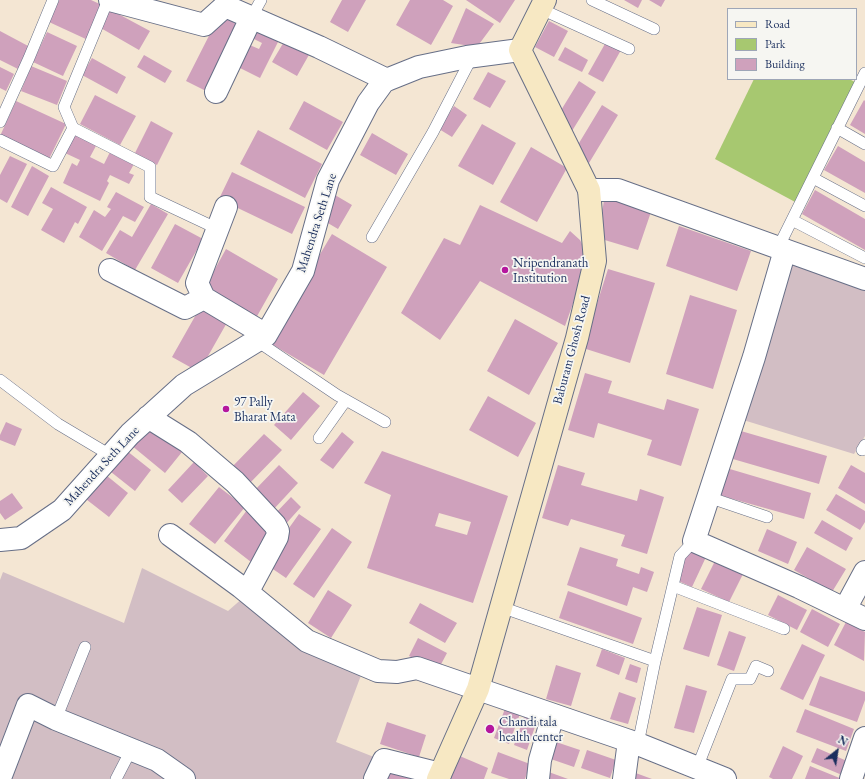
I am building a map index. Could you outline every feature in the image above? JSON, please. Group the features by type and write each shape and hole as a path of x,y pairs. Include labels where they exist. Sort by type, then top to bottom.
{"street":[{"path":"109,0 204,25 225,6 256,9 320,47 387,80"},
{"path":"520,50 543,5"},
{"path":"216,92 256,9"},
{"name":"Mahendra Seth Lane","path":"0,540 21,538 62,510 110,455 148,417 184,385 262,338 303,271 328,180 368,103 384,81 419,67 520,50"},
{"name":"Baburam Ghosh Road","path":"439,777 478,689 577,338 595,261 589,190 520,50"},
{"path":"589,190 618,190 865,279"},
{"path":"226,207 197,283 204,298 262,338"},
{"path":"782,249 754,357 694,541 799,587 865,619"},
{"path":"110,270 185,308 204,298"},
{"path":"148,417 188,442 235,482 275,525 278,531 277,537 248,591"},
{"path":"170,535 248,591 307,641 378,671 397,672 417,668 634,743 725,779"},
{"path":"845,609 865,572"},
{"path":"0,778 28,705 56,719 157,760 184,779"},
{"path":"538,779 540,760 553,715"},
{"path":"851,779 865,738"},
{"path":"624,779 634,743"},
{"path":"375,779 384,760 439,777"}],"lane":[{"path":"0,122 53,0"},
{"path":"109,0 64,107 73,128 150,167 150,198 218,229"},
{"path":"592,0 654,29"},
{"path":"543,5 629,49"},
{"path":"372,237 433,132 472,57"},
{"path":"782,249 792,220 837,128 864,79"},
{"path":"0,140 52,166 73,128"},
{"path":"837,128 865,144"},
{"path":"813,178 865,206"},
{"path":"792,220 865,258"},
{"path":"262,338 346,400 385,422"},
{"path":"0,380 58,424 110,455"},
{"path":"319,438 346,400"},
{"path":"708,497 767,518"},
{"path":"634,743 680,556 694,541"},
{"path":"673,586 784,629"},
{"path":"501,607 655,661"},
{"path":"56,719 85,647"},
{"path":"697,768 732,679 750,679 756,666 768,671"},
{"path":"116,779 131,750"}],"shaded area":[{"path":"789,256 865,284 865,436 854,454 740,419"},
{"path":"142,568 228,611 244,597 363,670 336,742 379,759 369,779 0,779 0,580 3,572 124,623"}],"green space":[{"path":"754,80 851,80 855,82 797,203 715,159"}],"building":[{"path":"59,0 91,0 104,6 88,40 49,22"},
{"path":"342,0 366,0 348,32 330,22"},
{"path":"410,0 443,0 453,6 431,45 396,25"},
{"path":"466,0 515,0 500,23"},
{"path":"624,0 642,0 638,8"},
{"path":"649,0 665,0 661,7"},
{"path":"466,8 494,24 477,47 451,43"},
{"path":"109,9 150,31 139,50 99,27"},
{"path":"218,18 225,18 238,25 210,93 186,81"},
{"path":"549,21 568,31 554,57 535,47"},
{"path":"253,27 279,40 260,78 234,65 245,43 259,49 262,43 248,36"},
{"path":"0,31 30,47 18,69 0,60"},
{"path":"47,32 77,46 63,76 33,62"},
{"path":"285,40 310,53 297,76 272,62"},
{"path":"606,42 621,50 603,82 588,74"},
{"path":"565,47 588,60 582,72 558,60"},
{"path":"144,55 172,71 165,83 137,67"},
{"path":"92,58 126,77 117,94 82,75"},
{"path":"31,66 67,81 57,105 21,91"},
{"path":"0,67 14,74 6,91 0,88"},
{"path":"488,72 506,81 490,108 473,99"},
{"path":"579,81 596,92 572,131 555,120"},
{"path":"95,95 136,116 120,145 80,124"},
{"path":"864,100 865,101 865,134 850,125"},
{"path":"16,101 66,124 49,159 0,136"},
{"path":"304,101 343,122 327,150 289,129"},
{"path":"602,105 618,115 589,163 573,153"},
{"path":"454,106 467,115 452,137 439,129"},
{"path":"151,121 173,133 157,165 135,153"},
{"path":"482,124 516,143 493,185 458,166"},
{"path":"258,130 322,164 305,198 240,164"},
{"path":"74,133 97,144 90,157 104,164 110,152 134,164 129,173 134,175 129,184 110,175 107,181 109,183 100,201 63,183 72,163 77,166 80,160 65,153"},
{"path":"372,133 408,154 396,175 360,155"},
{"path":"838,146 865,162 865,193 824,170"},
{"path":"531,147 567,168 537,222 500,202"},
{"path":"10,156 27,164 7,203 0,199 0,175"},
{"path":"32,166 49,176 28,216 11,207"},
{"path":"232,172 305,207 292,234 219,199"},
{"path":"51,187 87,207 78,224 75,222 64,243 41,230 53,209 42,203"},
{"path":"815,190 865,219 865,250 802,214"},
{"path":"116,192 144,207 135,222 123,216 102,251 79,237 94,210 105,217 111,209 107,207"},
{"path":"605,194 652,209 638,250 598,238"},
{"path":"335,195 352,205 338,229 321,219"},
{"path":"151,204 168,214 135,270 106,253 120,230 132,237"},
{"name":"Nripendranath Institution","path":"480,205 562,243 570,231 580,240 589,258 565,326 480,281 440,340 401,313 444,238 460,245"},
{"path":"175,224 203,239 178,283 151,268"},
{"path":"679,226 751,251 737,291 666,266"},
{"path":"332,234 387,267 324,375 268,342"},
{"path":"226,249 278,279 256,318 204,289"},
{"path":"608,269 655,283 630,363 583,348"},
{"path":"690,295 737,310 713,389 666,374"},
{"path":"202,304 229,319 199,372 172,357"},
{"path":"515,319 558,343 529,395 487,371"},
{"path":"585,373 612,381 608,393 664,410 667,399 699,409 681,466 647,455 652,440 598,423 594,438 568,430"},
{"path":"303,392 320,406 291,440 274,425"},
{"path":"488,396 536,423 518,457 469,430"},
{"path":"6,422 22,429 15,446 0,440 0,435"},
{"path":"147,425 182,452 165,473 131,445"},
{"path":"734,429 827,456 819,484 726,457"},
{"path":"342,432 354,442 333,469 320,460"},
{"path":"264,434 282,450 248,485 231,468"},
{"path":"122,447 151,470 135,491 106,468"},
{"path":"382,451 508,496 473,603 367,568 391,495 364,483","holes":["439,513 471,522 467,535 435,526"]},
{"path":"194,462 208,476 182,503 168,490"},
{"path":"279,465 298,483 272,511 253,492"},
{"path":"558,465 585,473 581,485 637,501 640,489 664,497 647,554 621,546 625,535 571,519 568,526 542,518"},
{"path":"851,465 865,473 865,504 838,488"},
{"path":"723,467 811,493 804,519 715,494"},
{"path":"101,471 128,493 109,517 82,496"},
{"path":"219,487 245,507 215,544 189,524"},
{"path":"12,493 23,508 5,520 0,513 0,501"},
{"path":"836,494 865,511 865,522 860,530 826,510"},
{"path":"291,497 301,507 283,527 272,517"},
{"path":"247,510 274,531 251,562 224,541"},
{"path":"299,514 321,529 286,578 264,563"},
{"path":"822,520 853,538 846,551 814,533"},
{"path":"332,528 352,542 314,598 293,584"},
{"path":"767,529 797,542 788,564 758,551"},
{"path":"580,547 618,559 616,566 639,574 641,567 654,572 647,592 633,587 627,606 567,585"},
{"path":"807,547 846,569 832,592 794,570"},
{"path":"689,549 706,557 692,587 676,580"},
{"path":"715,561 743,574 729,602 701,589"},
{"path":"328,590 352,605 331,638 308,623"},
{"path":"568,591 642,618 633,644 559,618"},
{"path":"778,595 807,610 797,630 768,615"},
{"path":"420,603 457,623 445,643 409,623"},
{"path":"697,607 722,615 709,657 683,649"},
{"path":"812,609 840,624 828,647 800,632"},
{"path":"846,622 865,632 864,661 834,645"},
{"path":"729,631 746,637 734,671 717,665"},
{"path":"418,638 447,653 438,670 409,656"},
{"path":"802,644 825,655 803,700 780,689"},
{"path":"602,649 625,658 619,675 596,666"},
{"path":"630,664 641,668 637,683 625,679"},
{"path":"556,665 581,673 571,706 546,699"},
{"path":"820,676 865,692 865,700 857,722 809,705"},
{"path":"686,685 707,691 694,733 674,728"},
{"path":"619,692 636,698 628,724 610,719"},
{"path":"506,706 521,711 509,744 494,738"},
{"path":"805,709 854,729 846,751 796,732"},
{"path":"525,714 538,718 527,750 514,745"},
{"path":"387,722 426,735 419,757 380,744"},
{"path":"550,740 580,750 574,767 545,757"},
{"path":"783,746 803,756 792,779 773,779 769,777"},
{"path":"817,748 847,761 842,775 811,762"},
{"path":"587,750 616,760 610,778 581,768"},
{"path":"498,752 530,764 525,779 509,779 491,773"},
{"path":"455,754 488,768 484,779 444,779"},
{"path":"389,766 417,779 383,779"},
{"path":"810,766 842,779 805,779"},
{"path":"546,771 568,779 543,779"},
{"path":"633,772 652,779 630,779"}],"place":[{"name":"Nripendranath Institution","path":"505,270"},
{"name":"97 Pally Bharat Mata","path":"226,409"},
{"name":"Chandi tala health center","path":"490,729"}]}
